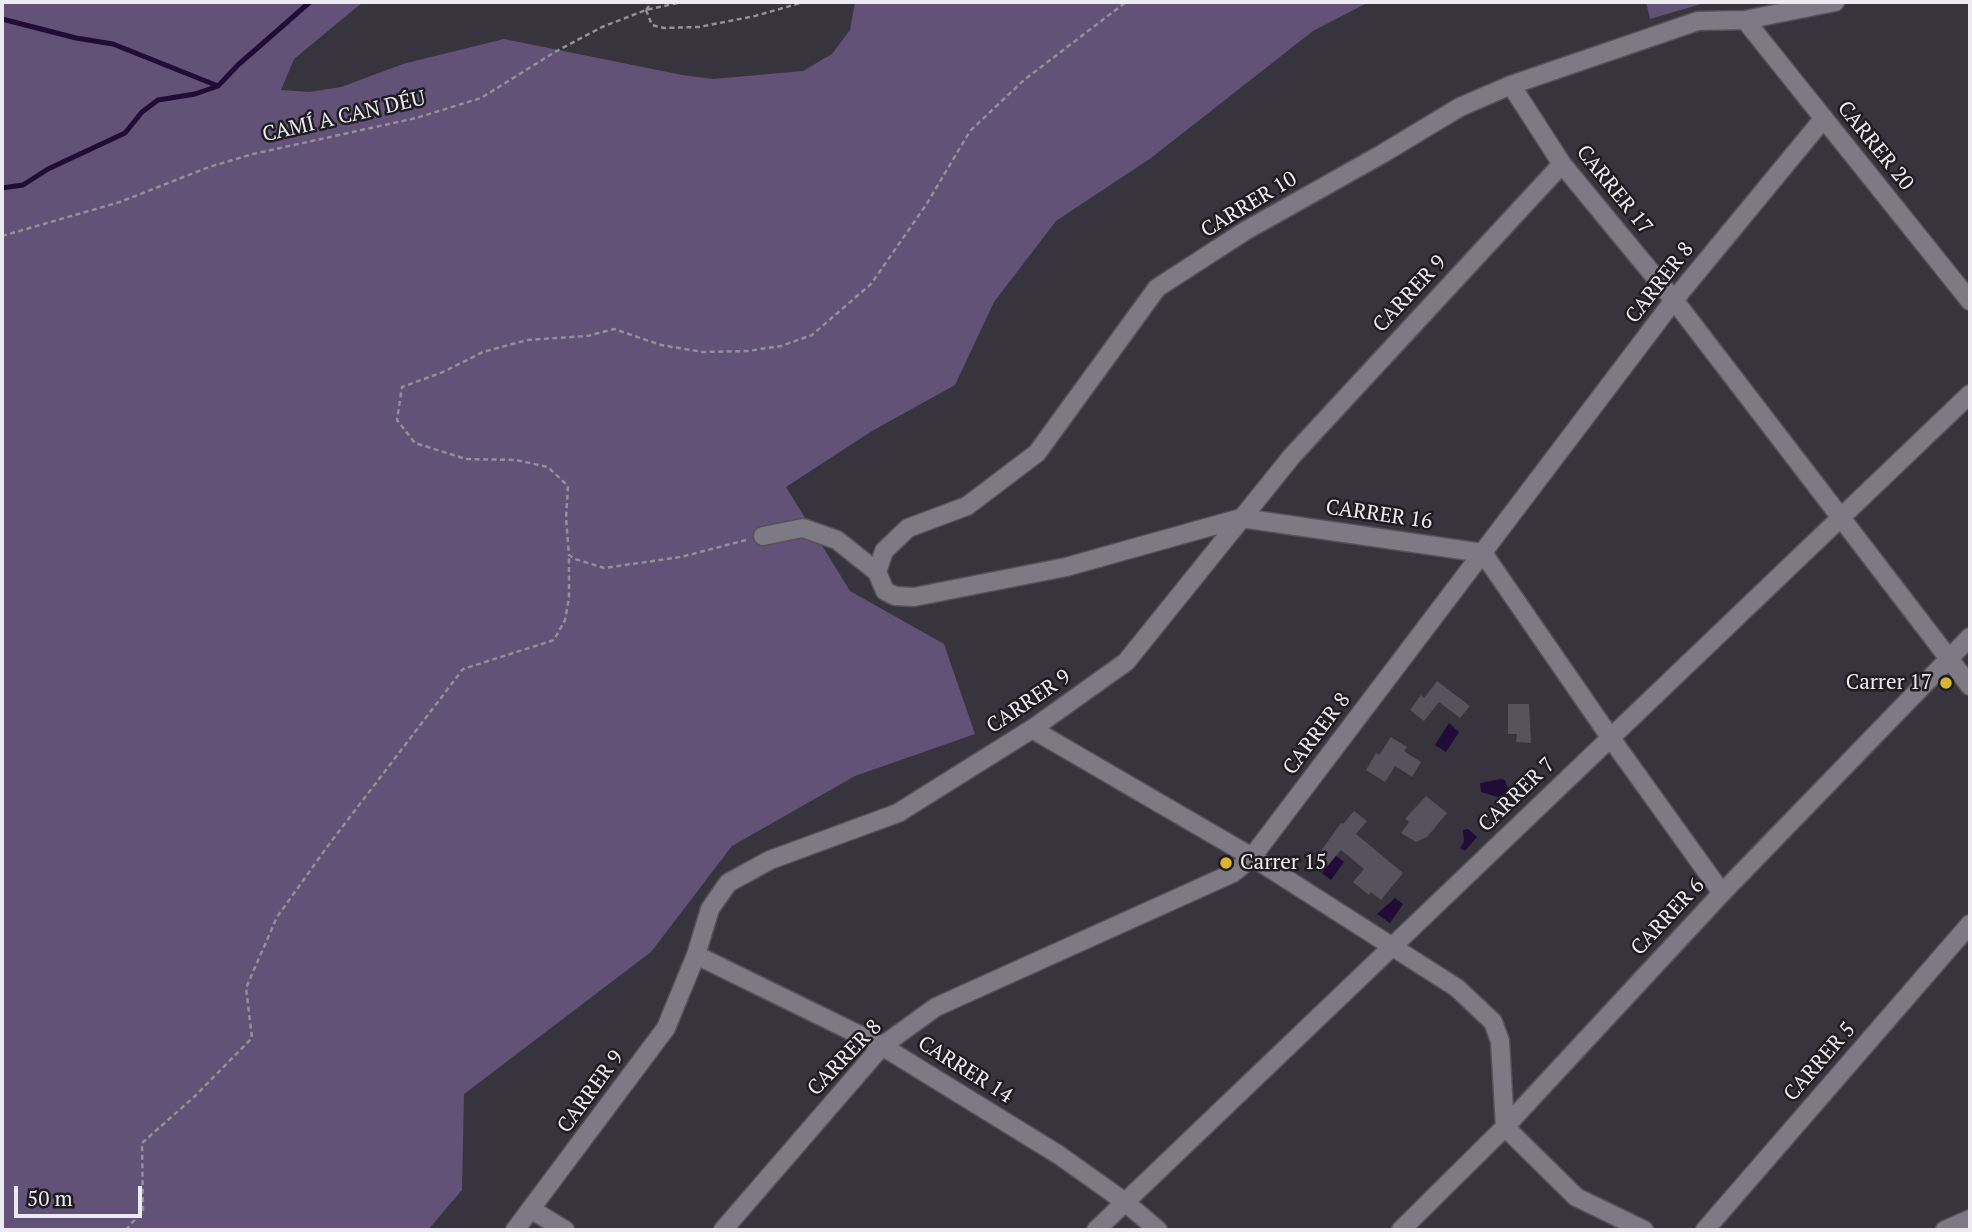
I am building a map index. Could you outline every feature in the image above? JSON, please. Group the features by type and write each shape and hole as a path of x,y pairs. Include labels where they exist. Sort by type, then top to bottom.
{"street":[{"path":"1745,20 1835,2"},
{"name":"CARRER 10","path":"877,572 884,551 908,528 967,506 1037,453 1157,288 1245,231 1460,107 1511,85 1698,21 1745,20"},
{"name":"CARRER 20","path":"1745,20 1970,300"},
{"name":"CARRER 17","path":"1511,85 1562,163 1674,300 1970,686"},
{"name":"CARRER 8","path":"723,1230 882,1046 936,1007 1233,873 1252,857 1674,300 1824,118"},
{"name":"CARRER 9","path":"515,1230 666,1028 696,955 710,909 728,883 770,860 898,813 1032,729 1126,662 1292,456 1562,163"},
{"name":"CARRER 7","path":"1096,1230 1970,394"},
{"name":"CARRER 16","path":"877,572 885,591 894,596 914,597 1066,566 1241,518 1483,553"},
{"path":"763,536 803,528 836,540 877,572"},
{"path":"1483,553 1722,893"},
{"name":"CARRER 6","path":"1401,1230 1504,1126 1722,893 1970,637"},
{"path":"1032,729 1252,857 1457,988 1493,1022 1500,1041 1504,1126 1576,1197 1644,1230"},
{"name":"CARRER 5","path":"1705,1230 1970,924"},
{"name":"CARRER 14","path":"696,955 882,1046 1059,1155 1125,1202 1158,1230"},
{"path":"532,1210 565,1230"},
{"path":"1945,1230 1970,1219"}],"path":[{"path":"652,2 646,10 652,25 664,28 699,27 755,16 804,2"},
{"name":"CAMÍ A CAN DÉU","path":"2,236 120,202 209,167 253,154 416,118 471,102 602,27 646,10 682,2"},
{"path":"126,1230 143,1210 142,1143 194,1097 252,1038 246,988 277,916 463,669 554,640 565,620 569,597 566,518 568,486 548,467 516,460 466,459 415,443 397,419 402,387 443,372 483,352 527,340 587,336 614,329 661,345 714,352 781,346 812,335 871,284 926,205 970,131 1024,80 1126,2"},
{"path":"569,555 604,568 681,557 763,536"}],"shaded area":[{"path":"2,2 363,2 294,59 281,90 309,92 341,87 403,64 504,39 713,79 803,71 832,54 850,30 855,2 1369,2 1313,31 1151,158 1056,221 994,302 955,385 872,431 786,487 850,591 944,644 975,734 855,776 732,846 651,952 464,1094 462,1190 428,1230 2,1230"},
{"path":"1646,2 1708,2 1650,19"},
{"path":"1449,723 1459,732 1446,752 1435,745"},
{"path":"1505,780 1508,789 1501,798 1481,792 1480,783"},
{"path":"1468,829 1477,837 1465,851 1460,848 1464,842 1463,830"},
{"path":"1336,856 1344,862 1331,880 1322,873"},
{"path":"1395,898 1403,904 1390,923 1377,914"}],"building":[{"path":"1437,681 1470,706 1460,718 1439,702 1424,721 1410,710 1421,695 1424,698"},
{"path":"1508,704 1529,704 1531,743 1516,742 1517,734 1508,734"},
{"path":"1391,737 1407,747 1404,751 1421,762 1412,777 1395,766 1385,782 1366,770 1376,753 1379,755"},
{"path":"1426,796 1447,813 1427,837 1416,842 1401,833 1409,822 1405,819"},
{"path":"1354,811 1367,821 1356,834 1403,873 1381,900 1371,892 1369,895 1353,882 1364,869 1341,850 1327,866 1316,858 1341,823"}],"waterway":[{"path":"2,188 23,185 48,169 125,133 142,112 158,100 195,94 218,86 310,2"},
{"path":"2,19 76,38 113,44 218,86"}],"place":[{"name":"Carrer 17","path":"1946,683"},
{"name":"Carrer 15","path":"1226,863"}]}
